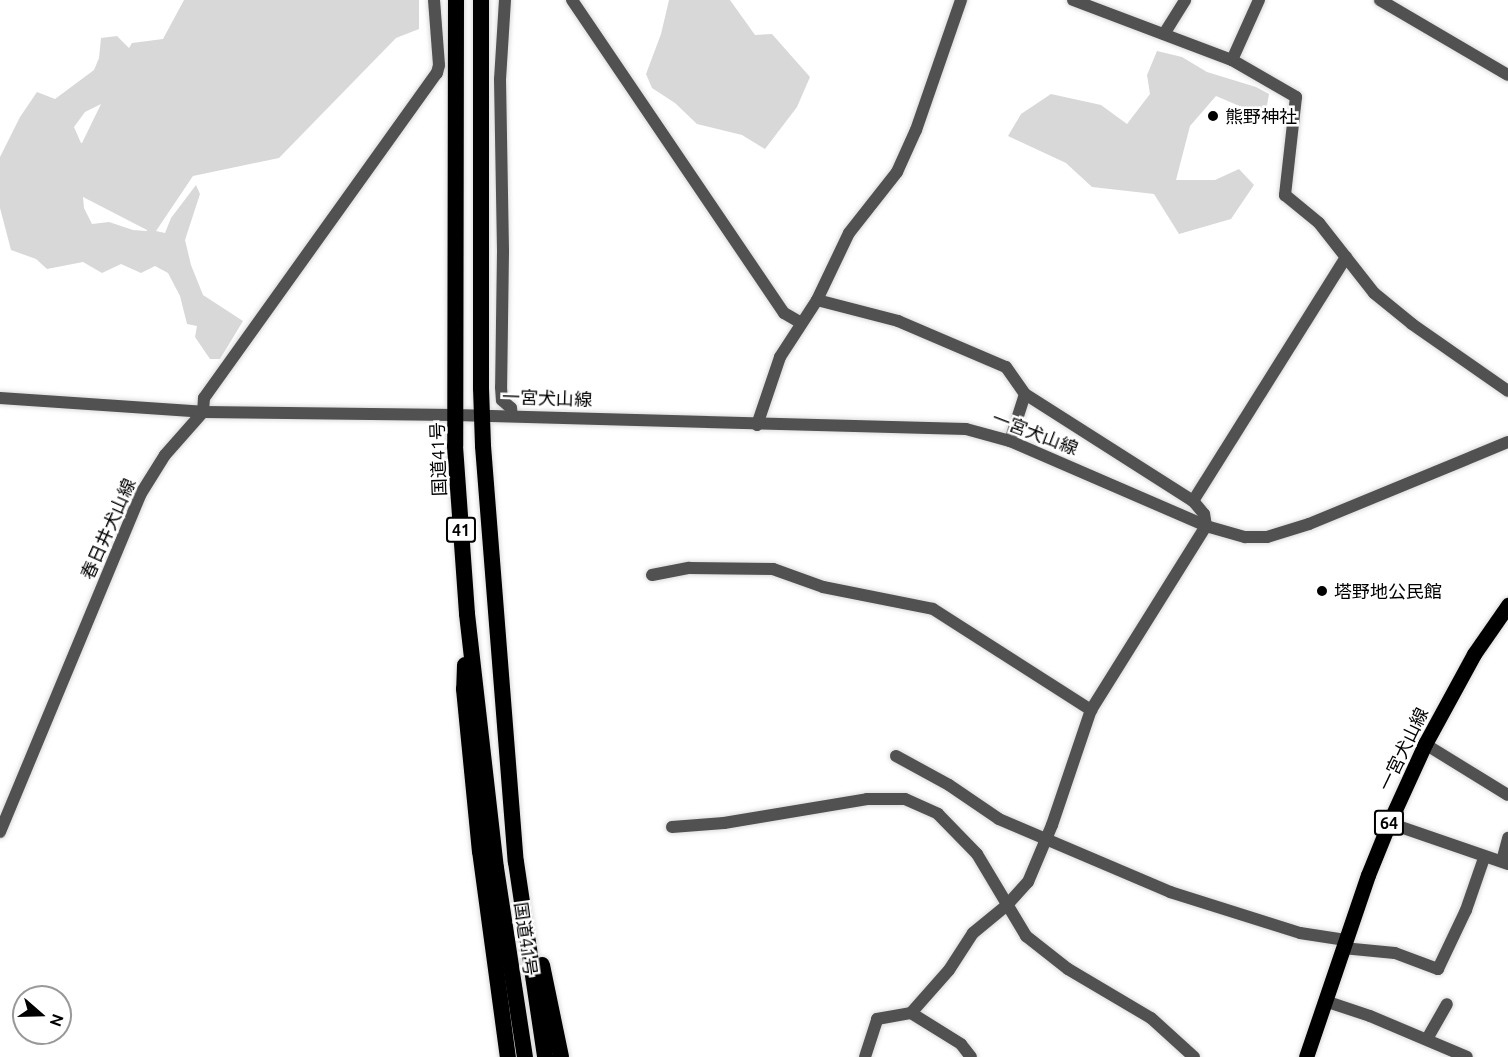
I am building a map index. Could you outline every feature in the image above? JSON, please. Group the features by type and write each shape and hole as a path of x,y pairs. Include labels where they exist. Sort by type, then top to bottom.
{"highway":[{"name":"国道41号","path":"456,0 454,446 467,614 496,867 525,1057"},
{"name":"国道41号","path":"481,0 482,416 516,862 545,1057"},
{"path":"467,614 464,689 480,850 508,1057"},
{"path":"516,862 529,900 561,1057"}],"main road":[{"name":"一宮犬山線","path":"1306,1057 1344,944 1389,824 1425,744 1474,654 1508,605"}],"street":[{"path":"203,412 204,398 437,73 439,65 434,0"},
{"path":"505,0 500,80 503,251 501,387 502,400 511,408 512,416"},
{"path":"572,0 784,313 801,324"},
{"path":"757,425 780,357 817,300 849,233 897,172 916,130 961,0"},
{"path":"1073,0 1232,60 1296,97 1285,195 1319,224 1374,293 1412,324 1508,391"},
{"path":"1164,34 1185,0"},
{"path":"1232,60 1259,0"},
{"path":"1380,0 1508,75"},
{"path":"1193,501 1346,257"},
{"path":"817,300 898,321 1006,367 1025,394 1193,501 1204,514 1206,526 1091,710 1046,839 1028,882 1007,905 974,933 949,970 911,1013 877,1019 865,1057"},
{"path":"1010,441 1025,394"},
{"path":"0,398 203,412 482,416"},
{"name":"春日井犬山線","path":"0,832 140,495 165,455 203,412"},
{"name":"一宮犬山線","path":"482,416 757,425 932,426 966,429 1010,441 1206,526 1245,537 1267,537 1309,524 1508,442"},
{"path":"652,575 689,568 773,569 823,587 933,609 1091,710"},
{"path":"1425,744 1508,795"},
{"path":"896,756 949,785 999,819 1170,892 1300,933 1395,953 1438,969 1466,910 1484,858"},
{"path":"672,827 724,823 867,799 905,799 938,814 977,854 1026,936 1068,969 1151,1018 1194,1057"},
{"path":"1389,824 1484,858 1505,862 1508,838"},
{"path":"1325,1001 1370,1016 1467,1057"},
{"path":"1427,1040 1446,1004"},
{"path":"911,1013 961,1044 970,1057"}],"shaded area":[{"path":"184,0 419,0 419,29 396,38 279,158 193,176 156,231 165,233 171,218 196,185 200,194 185,240 191,265 203,295 243,321 220,359 210,359 195,337 197,326 187,324 180,296 168,273 155,266 141,273 121,264 102,273 83,262 47,269 36,259 11,250 0,208 0,157 20,117 37,92 55,99 94,70 99,58 101,38 117,36 129,48 132,43 163,39","holes":["101,104 82,143 81,143 74,127 85,112","83,197 147,230 147,231 133,230 109,222 92,224 84,208"]},
{"path":"669,0 730,0 755,35 772,34 810,77 797,107 765,149 742,135 697,124 675,103 652,88 646,74 661,34"},
{"path":"1157,51 1182,57 1207,72 1256,87 1269,94 1265,117 1216,96 1190,126 1176,180 1215,180 1239,169 1254,185 1231,219 1179,234 1154,194 1092,187 1066,163 1008,136 1021,114 1051,94 1101,105 1127,124 1150,94 1147,75"}],"place":[{"name":"熊野神社","path":"1213,116"},
{"name":"塔野地公民館","path":"1322,591"}]}
